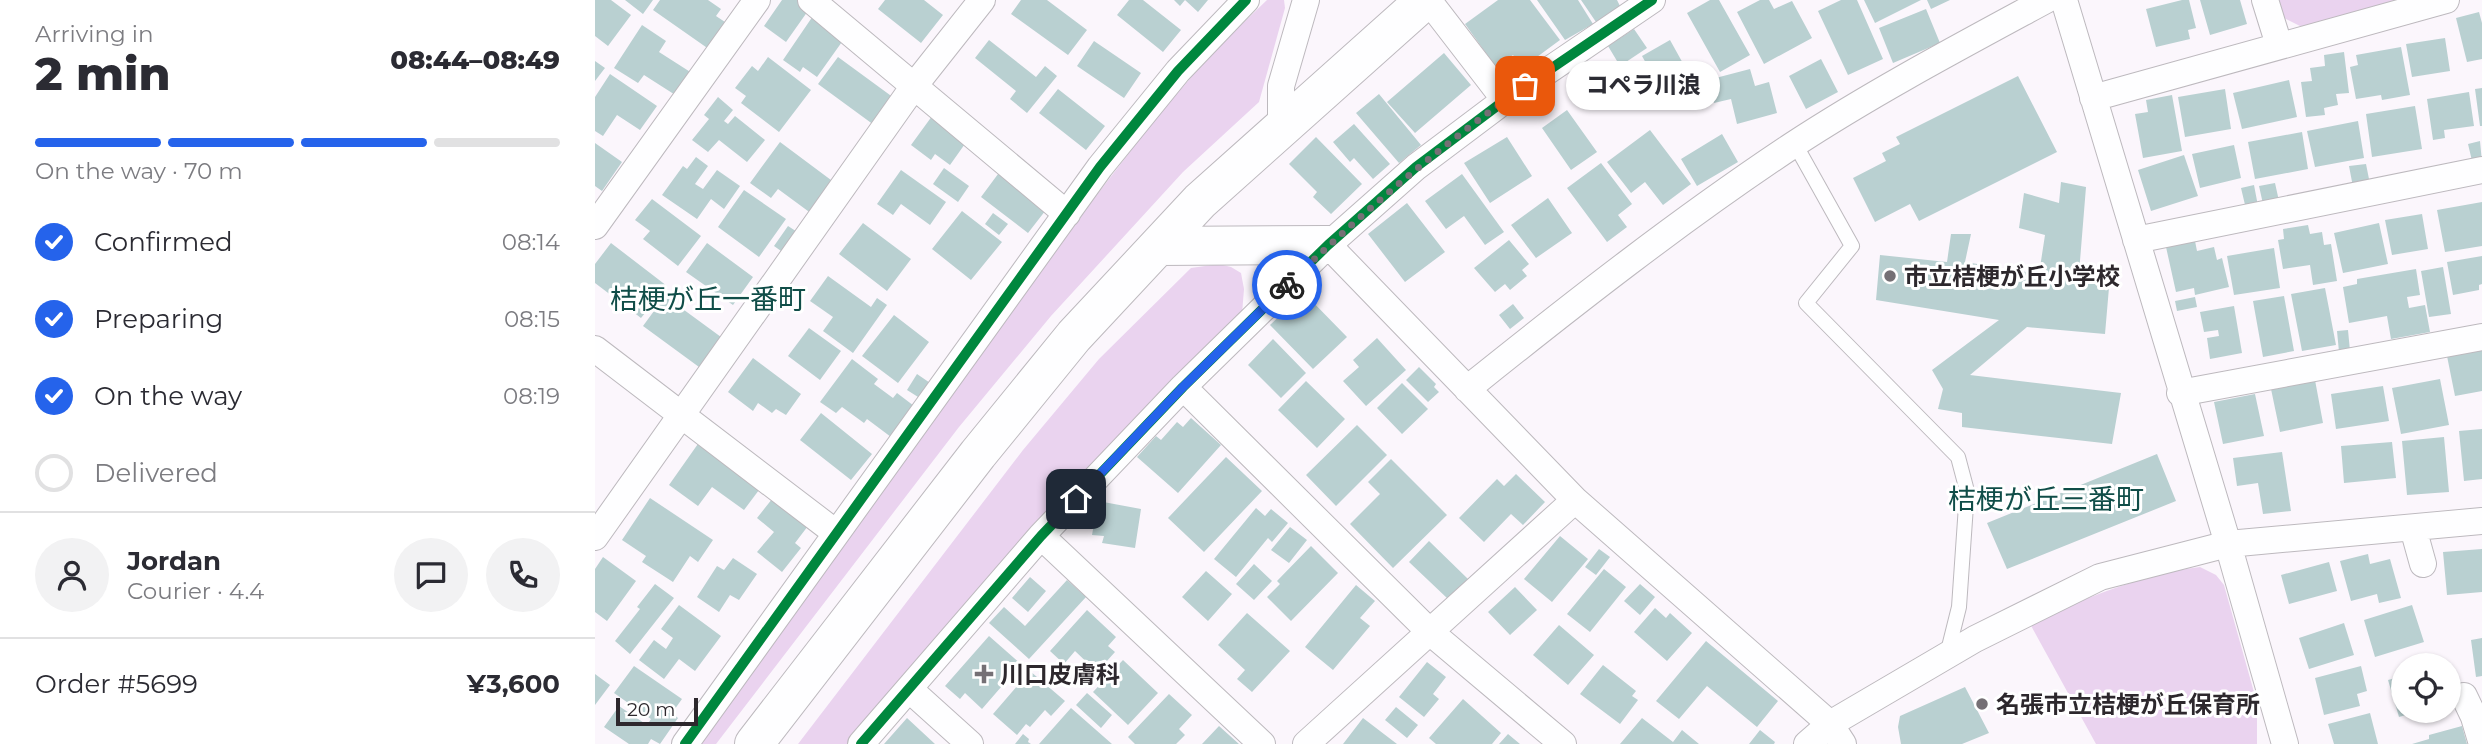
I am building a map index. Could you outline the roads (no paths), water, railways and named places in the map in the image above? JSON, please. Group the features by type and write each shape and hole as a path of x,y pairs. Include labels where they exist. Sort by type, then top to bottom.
{"street":[{"path":"595,226 757,0"},
{"path":"811,0 1067,214"},
{"path":"595,537 914,86 982,0"},
{"path":"685,744 1132,126 1178,71 1246,0"},
{"path":"1281,126 1281,86 1306,0"},
{"path":"754,744 1074,336 1200,201 1281,126 1427,0 1505,100"},
{"path":"861,744 1041,536 1183,387 1328,245 1416,167 1505,100 1652,0"},
{"path":"1467,389 1676,225 1795,144 1945,55 2046,0"},
{"path":"2064,0 2228,544 2285,744"},
{"path":"2265,0 2279,46"},
{"path":"2093,98 2447,0"},
{"path":"2136,240 2482,170"},
{"path":"1158,246 1328,245 1575,500 1836,734"},
{"path":"2181,393 2482,337"},
{"path":"595,349 836,533"},
{"path":"1183,387 1430,632 1563,744"},
{"path":"1306,744 1575,500"},
{"path":"1807,744 1836,734 1975,639 2100,577 2228,544 2482,521"},
{"path":"2413,528 2423,564"},
{"path":"1041,536 1262,744"},
{"path":"909,689 970,744"},
{"path":"2473,710 2482,744"}],"lane":[{"path":"1795,144 1852,246 1806,303 1958,457 1967,491 1959,607 1947,656"}],"place":[{"name":"コペラ川浪","path":"1525,86"},
{"name":"市立桔梗が丘小学校","path":"1890,276"},
{"name":"川口皮膚科","path":"984,674"},
{"name":"名張市立桔梗が丘保育所","path":"1982,704"}],"district":[{"name":"桔梗が丘一番町","path":"708,299"},
{"name":"桔梗が丘三番町","path":"2046,499"}]}
